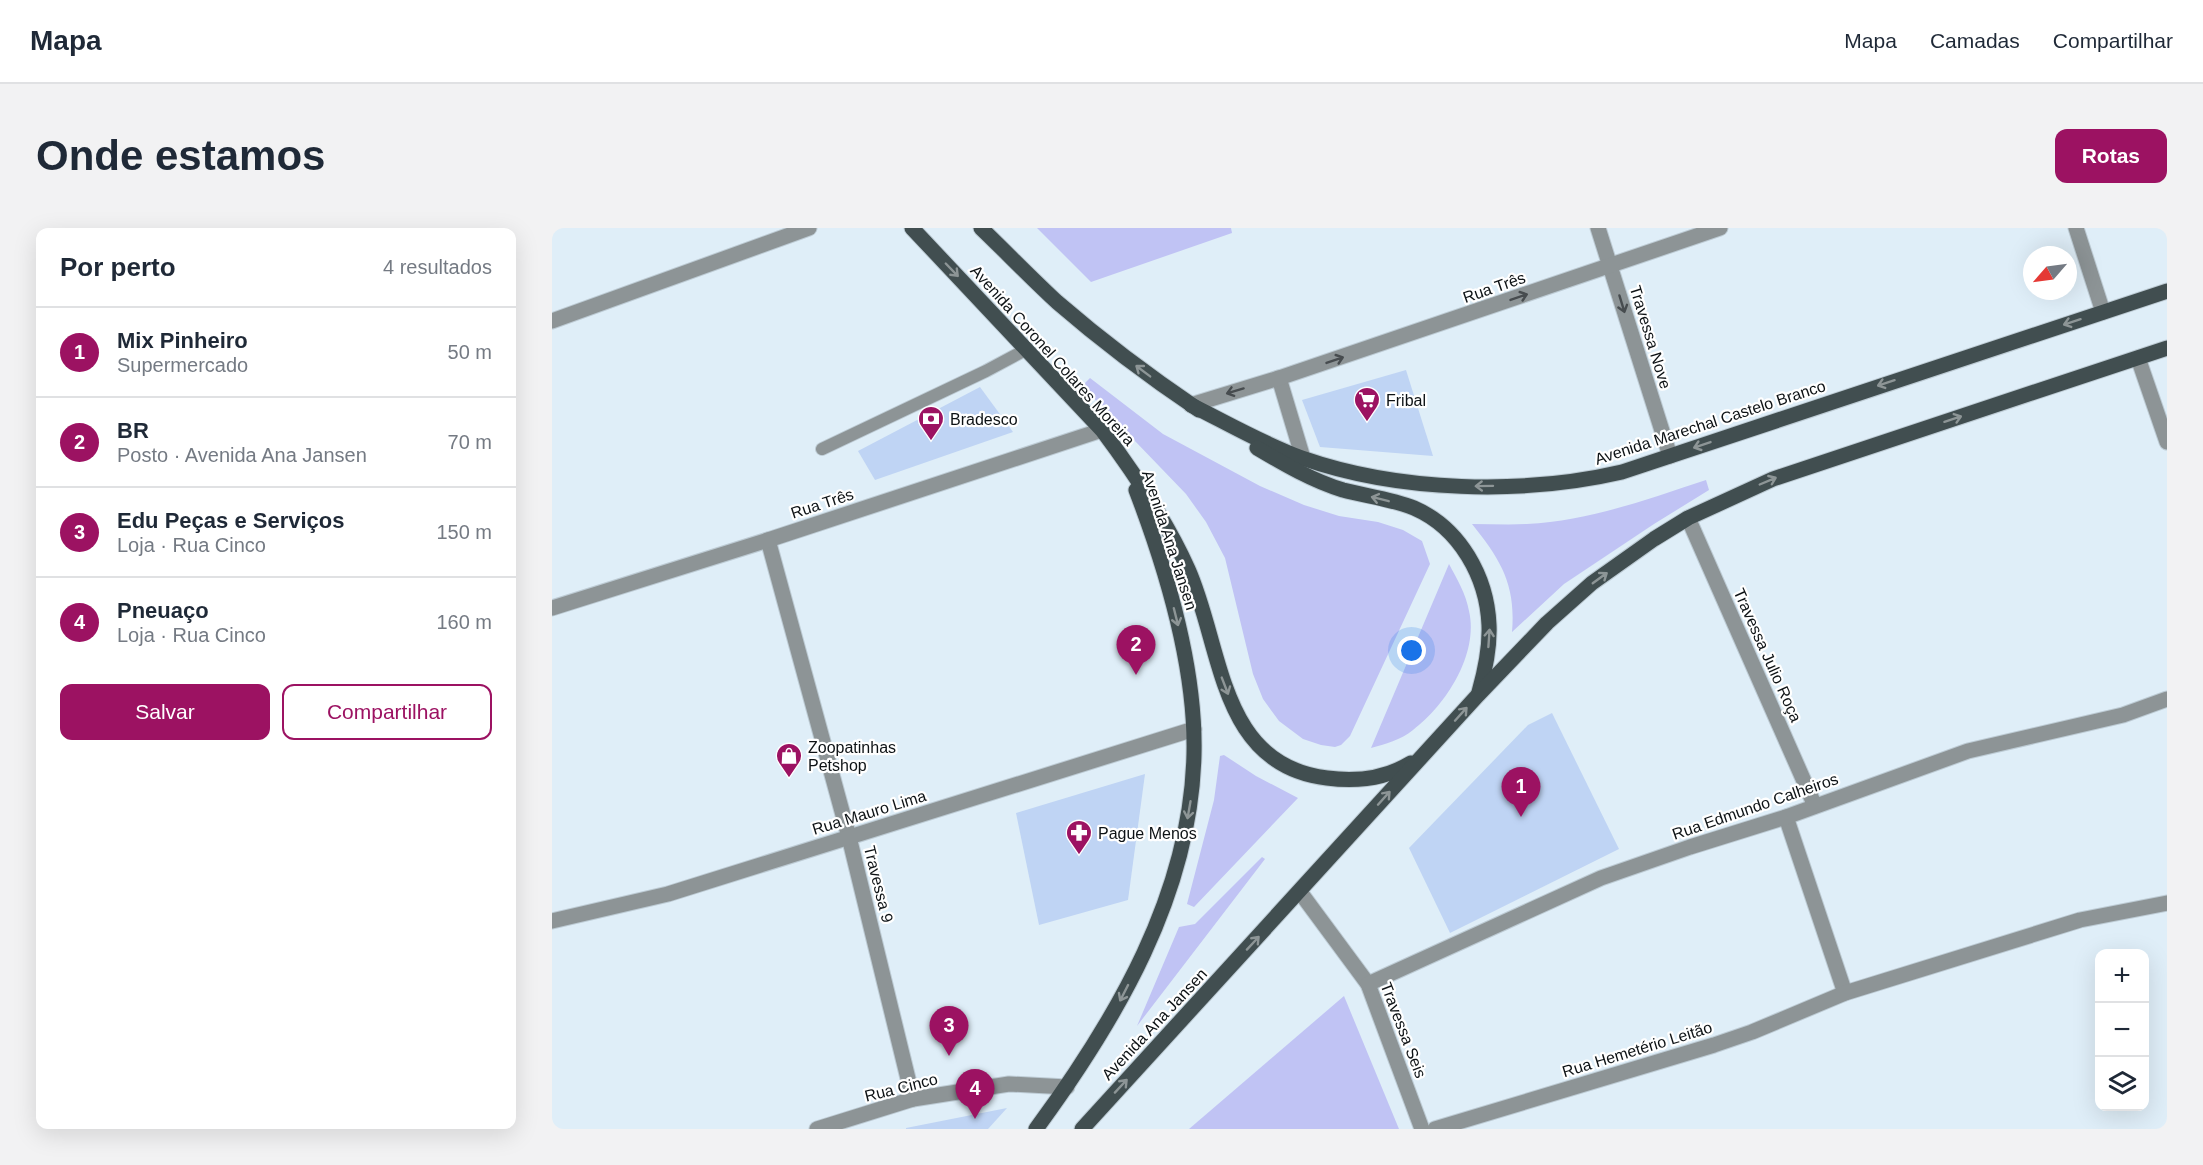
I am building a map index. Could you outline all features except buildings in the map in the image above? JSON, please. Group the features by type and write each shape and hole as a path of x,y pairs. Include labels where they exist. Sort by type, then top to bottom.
{"main road":[{"name":"Avenida Coronel Colares Moreira","path":"912,228 1102,430 1125,462 1178,547 1202,606 1223,684 1246,730 1262,749 1300,772 1345,781 1386,775 1421,757"},
{"name":"Avenida Coronel Colares Moreira","path":"981,228 1085,325 1191,405 1260,450 1299,471 1342,489 1415,509 1439,523 1451,534 1471,561 1484,591 1488,610 1489,645 1478,695"},
{"name":"Avenida Marechal Castelo Branco","path":"1191,405 1265,443 1303,458 1364,474 1423,483 1468,486 1543,485 1583,481 1622,472 2167,291"},
{"path":"1421,757 1547,623 1592,583 1688,518 1773,478 2167,348"},
{"name":"Avenida Ana Jansen","path":"1036,1129 1067,1088 1107,1027 1139,964 1177,867 1191,797 1194,729 1187,669 1175,614 1150,528 1125,462"},
{"name":"Avenida Ana Jansen","path":"1082,1129 1421,757"}],"street":[{"path":"552,321 809,228"},
{"name":"Travessa Nove","path":"1598,228 1670,456"},
{"name":"Rua Três","path":"1191,405 1279,378 1611,267 1720,228"},
{"path":"2076,228 2103,312"},
{"path":"2138,358 2167,442"},
{"path":"1279,378 1303,458"},
{"name":"Rua Três","path":"552,608 768,540 1102,430"},
{"name":"Travessa Julio Roça","path":"1688,518 1815,806"},
{"name":"Travessa 9","path":"768,540 849,837 913,1099"},
{"name":"Rua Edmundo Calheiros","path":"1368,984 1601,878 1786,817 1968,751 2122,715 2167,699"},
{"name":"Rua Mauro Lima","path":"552,921 668,894 1194,729"},
{"path":"1786,817 1845,993"},
{"name":"Travessa Seis","path":"1300,892 1368,984 1422,1129"},
{"name":"Rua Hemetério Leitão","path":"1436,1129 1714,1045 1752,1032 1845,993 2080,920 2167,903"},
{"name":"Rua Cinco","path":"817,1129 913,1099 1009,1084 1067,1088"}],"lane":[{"path":"822,449 1027,349"}],"shaded area":[{"path":"1037,228 1231,228 1232,233 1091,282"},
{"path":"1090,378 1163,434 1260,486 1304,505 1339,516 1378,522 1403,530 1422,541 1430,564 1350,736 1341,745 1335,747 1321,745 1303,739 1279,721 1263,699 1253,674 1225,558 1206,522 1186,494 1082,386"},
{"path":"1706,480 1709,490 1564,584 1512,632 1512,600 1509,587 1491,549 1472,524 1527,524 1573,519 1618,508"},
{"path":"1449,564 1469,611 1471,627 1464,661 1448,693 1425,719 1403,736 1371,748"},
{"path":"1224,755 1256,776 1298,798 1194,907 1187,904 1214,800 1220,756"},
{"path":"1262,857 1265,859 1137,1026 1179,927 1195,924"},
{"path":"1344,996 1399,1129 1189,1129"}],"place":[{"name":"Fribal","path":"1367,423"},
{"name":"Bradesco","path":"931,442"},
{"name":"BR","path":"1136,675"},
{"name":"Zoopatinhas Petshop","path":"789,779"},
{"name":"Mix Pinheiro","path":"1521,817"},
{"name":"Pague Menos","path":"1079,856"},
{"name":"Edu Peças e Serviços","path":"949,1056"},
{"name":"Pneuaço","path":"975,1119"}]}
